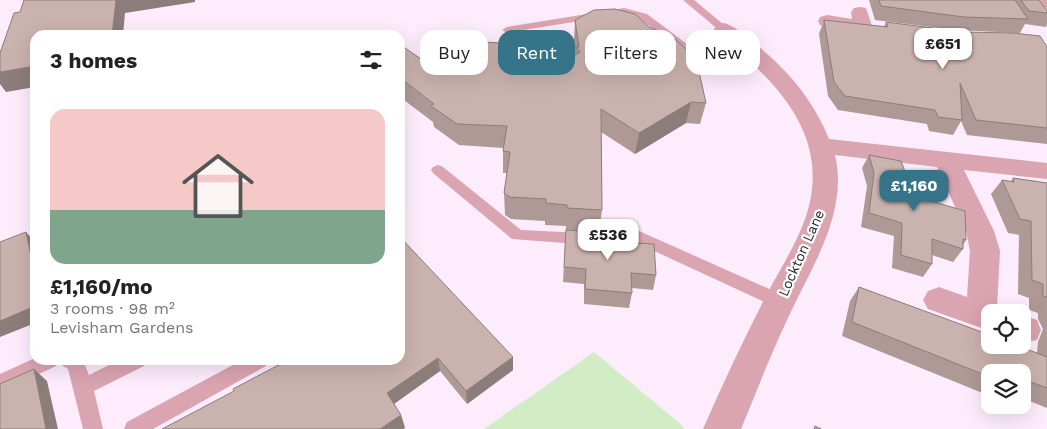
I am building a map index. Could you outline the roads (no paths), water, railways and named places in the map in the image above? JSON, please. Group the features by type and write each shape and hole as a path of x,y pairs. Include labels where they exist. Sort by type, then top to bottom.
{"street":[{"path":"1038,2 1047,19"},
{"path":"827,21 868,22"},
{"name":"Lockton Lane","path":"722,429 822,208 825,161 820,146 802,103 793,90 760,57"},
{"path":"820,146 1047,171"},
{"path":"946,159 980,231 984,250 986,304"},
{"path":"939,300 981,314"}],"lane":[{"name":"Lockton Lane","path":"688,0 726,30"},
{"path":"508,30 624,12 643,16 686,49"},
{"path":"438,170 517,235 603,240 639,238 779,301"},
{"path":"0,383 38,365"},
{"path":"76,365 93,429"},
{"path":"82,387 127,365"},
{"path":"134,429 250,365"}]}
